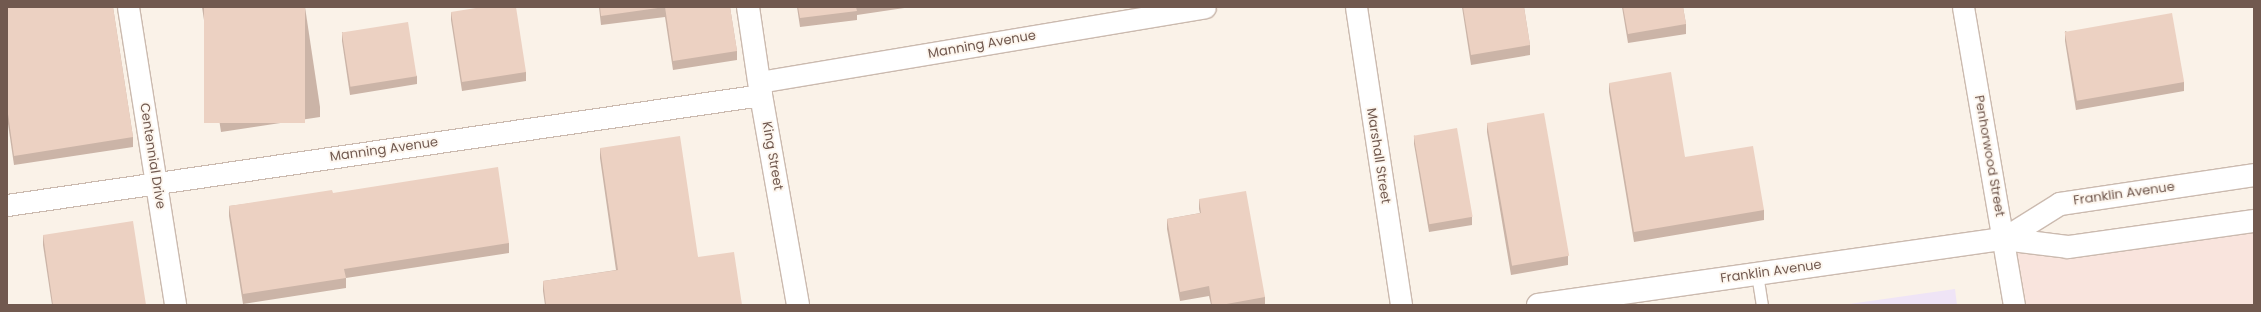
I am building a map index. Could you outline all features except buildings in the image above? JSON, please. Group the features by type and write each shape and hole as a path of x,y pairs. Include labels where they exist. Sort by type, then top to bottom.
{"main road":[{"name":"King Street","path":"748,7 760,88 798,305"},
{"name":"Franklin Avenue","path":"2004,238 2060,204 2254,175"},
{"name":"Franklin Avenue","path":"1538,305 2004,238 2068,247 2254,221"}],"street":[{"name":"Centennial Drive","path":"128,7 175,305"},
{"name":"Manning Avenue","path":"7,205 760,88 1205,7"},
{"name":"Marshall Street","path":"1356,7 1401,305"},
{"name":"Penhorwood Street","path":"1963,7 2004,238 2014,305"}],"lane":[{"path":"1757,274 1762,305"}],"shaded area":[{"path":"2254,221 2254,305 2014,305 2004,239 2068,247"},
{"path":"1955,289 1957,305 1842,305"}]}
